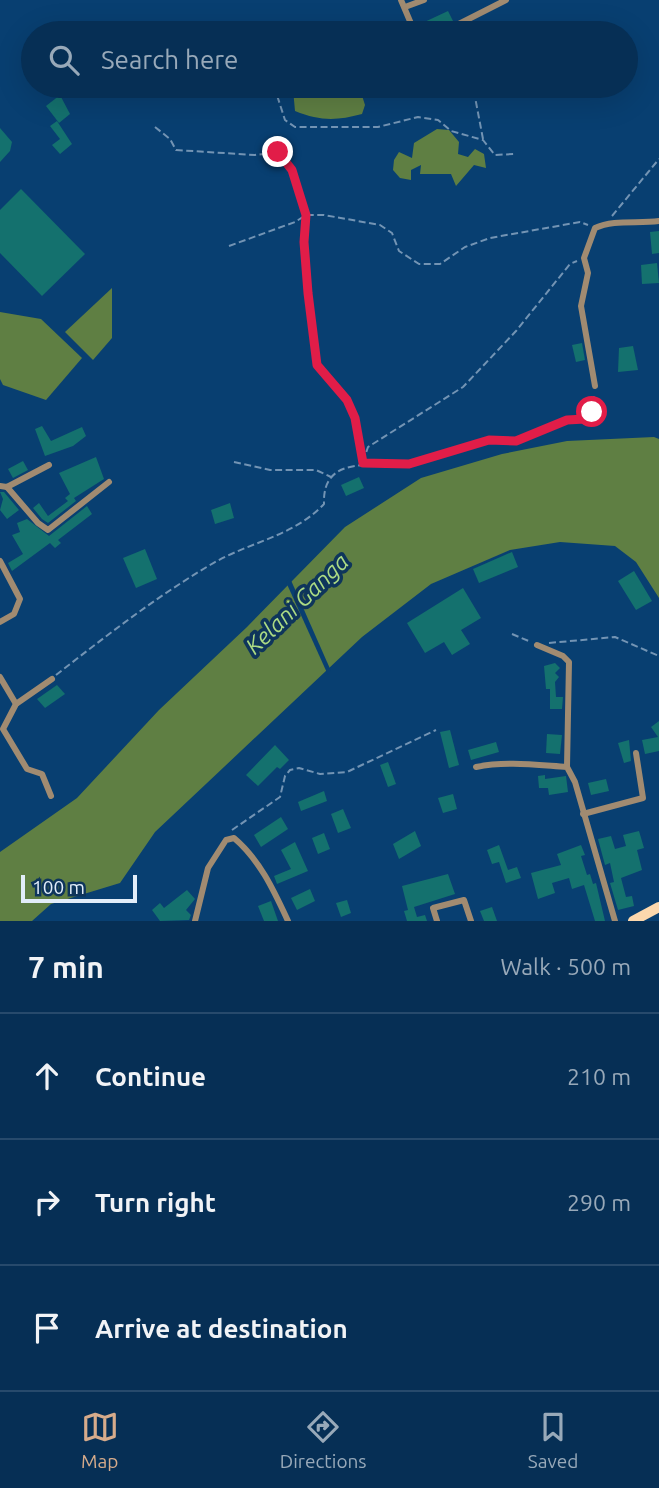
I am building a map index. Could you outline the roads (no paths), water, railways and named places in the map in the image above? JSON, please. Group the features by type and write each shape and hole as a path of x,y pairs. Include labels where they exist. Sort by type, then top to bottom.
{"main road":[{"path":"634,921 659,907"}],"street":[{"path":"410,21 403,3 424,0"},
{"path":"465,21 506,0"},
{"path":"595,386 582,306 589,274 584,258 595,229 607,223 659,221"},
{"path":"49,465 4,486 31,516 48,530 109,482"},
{"path":"0,561 20,599 14,614 0,622"},
{"path":"537,645 564,656 569,662 567,767 575,782 615,921"},
{"path":"0,677 16,704"},
{"path":"51,678 16,704 3,729 27,769 42,774 51,796"},
{"path":"583,814 643,798 636,753"},
{"path":"476,767 502,762 531,767 567,767"},
{"path":"195,921 208,868 226,840 234,838 246,848 267,877 288,921"},
{"path":"437,921 433,908 464,900 471,921"}],"water":[{"path":"294,98 363,98 365,105 362,114 336,119 312,117 295,111"},
{"path":"437,129 449,130 459,142 458,154 468,157 475,149 484,154 486,168 474,165 456,186 451,174 420,174 421,165 411,170 411,180 400,178 393,170 394,160 399,152 412,158 414,143"},
{"path":"112,288 112,338 93,360 65,332"},
{"path":"0,312 41,319 82,358 46,400 3,385 0,379"},
{"name":"Kelani Ganga","path":"654,437 659,439 659,598 636,562 615,546 560,542 510,550 431,584 362,637 155,832 120,883 51,904 32,921 0,921 0,852 77,798 159,710 247,627 345,527 421,478 502,454 567,441"}]}
